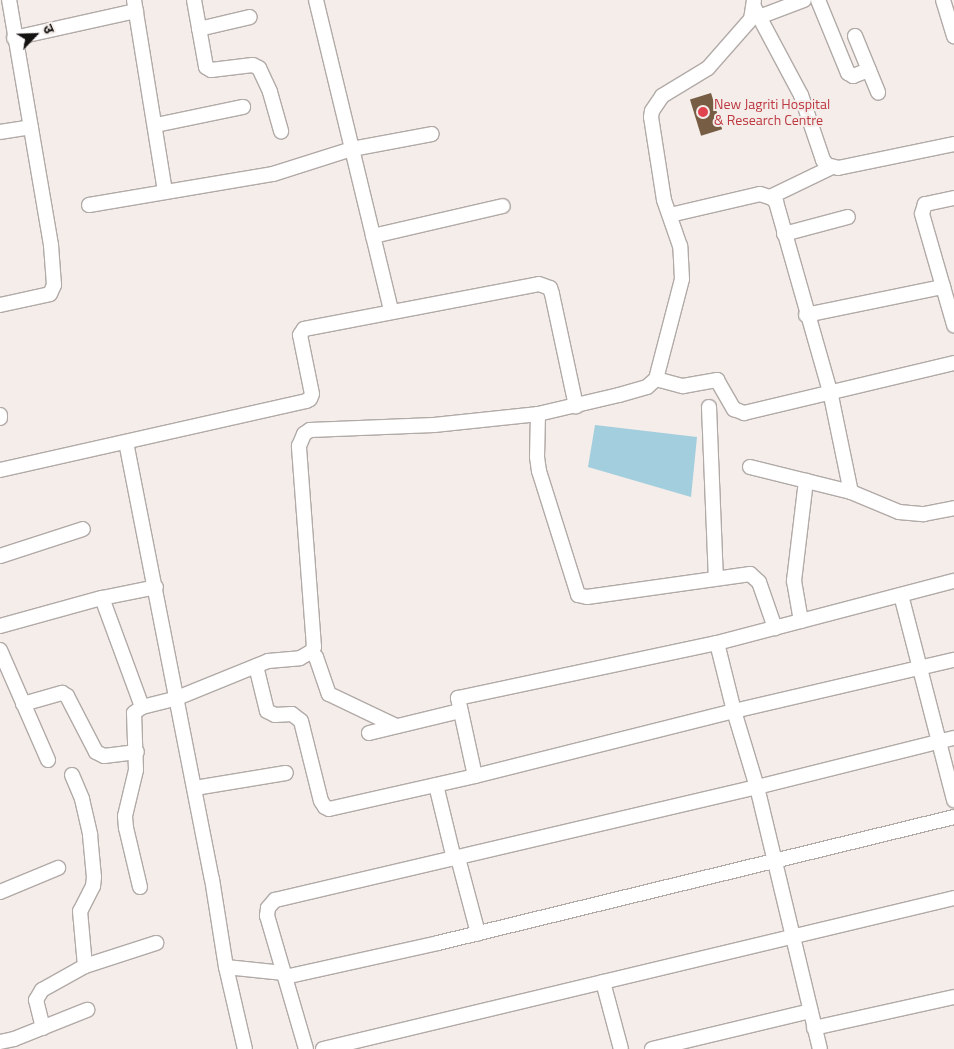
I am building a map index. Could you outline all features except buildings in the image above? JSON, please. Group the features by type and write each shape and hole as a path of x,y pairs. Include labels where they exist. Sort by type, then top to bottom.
{"street":[{"path":"0,305 50,294 54,285 51,245 9,0"},
{"path":"194,0 208,68 211,70 254,65 259,68 270,92 281,131"},
{"path":"316,0 391,311"},
{"path":"756,8 804,0"},
{"path":"818,0 848,73 853,76 869,70"},
{"path":"943,0 954,36"},
{"path":"14,38 135,6 156,125 165,192"},
{"path":"756,8 801,95 823,160 832,168"},
{"path":"140,887 126,828 126,816 136,770 137,752 133,716 137,710 178,698 268,661 300,658 311,652 314,647 299,446 304,434 310,430 434,425 538,414 647,387 656,379 682,279 680,246 664,200 650,117 662,96 708,68 751,19 756,8"},
{"path":"199,29 250,17"},
{"path":"855,36 878,92"},
{"path":"156,125 243,108"},
{"path":"0,132 31,127"},
{"path":"89,205 273,174 352,149 432,134"},
{"path":"770,197 832,168 954,144"},
{"path":"670,216 760,194 770,197 776,202 806,316 830,391 851,492"},
{"path":"954,198 930,202 923,209 954,325"},
{"path":"373,236 503,206"},
{"path":"784,234 848,217"},
{"path":"0,470 310,399 312,394 301,332 308,328 391,311 545,284 552,294 576,406"},
{"path":"806,316 943,286"},
{"path":"656,379 683,386 717,380 734,409 744,413 830,391 954,364"},
{"path":"709,407 716,578"},
{"path":"538,414 537,457 539,471 578,595 587,597 750,574 759,582 774,628"},
{"path":"126,442 178,698 226,967 245,1049"},
{"path":"750,467 851,492 911,515 954,508"},
{"path":"801,621 794,581 806,481"},
{"path":"0,556 83,529"},
{"path":"475,776 458,698 717,642 954,581"},
{"path":"0,626 102,598 156,587"},
{"path":"901,595 920,668 947,739 954,800"},
{"path":"102,598 142,707"},
{"path":"717,642 734,711 757,787 791,937 820,1049"},
{"path":"0,650 48,760"},
{"path":"311,652 316,657 329,694 396,726"},
{"path":"256,666 267,711 275,715 292,714 301,720 324,807 335,808 475,776 734,711 954,660"},
{"path":"23,704 62,694 67,696 96,752 104,756 137,752"},
{"path":"369,733 460,711"},
{"path":"306,1049 267,916 271,902 757,787 947,739"},
{"path":"195,788 286,773"},
{"path":"72,775 82,799 90,835 94,877 93,886 80,911 85,966"},
{"path":"436,785 478,933"},
{"path":"226,967 285,975 478,933 954,817"},
{"path":"0,892 58,868"},
{"path":"323,1049 954,898"},
{"path":"43,1028 36,1000 38,994 85,966 156,942"},
{"path":"603,982 621,1049"},
{"path":"814,1028 954,997"},
{"path":"0,1042 43,1028 87,1010"},
{"path":"652,1049 810,1010"}],"water":[{"path":"595,425 697,437 691,497 588,467"}],"place":[{"name":"New Jagriti Hospital & Research Centre","path":"703,112"}]}
